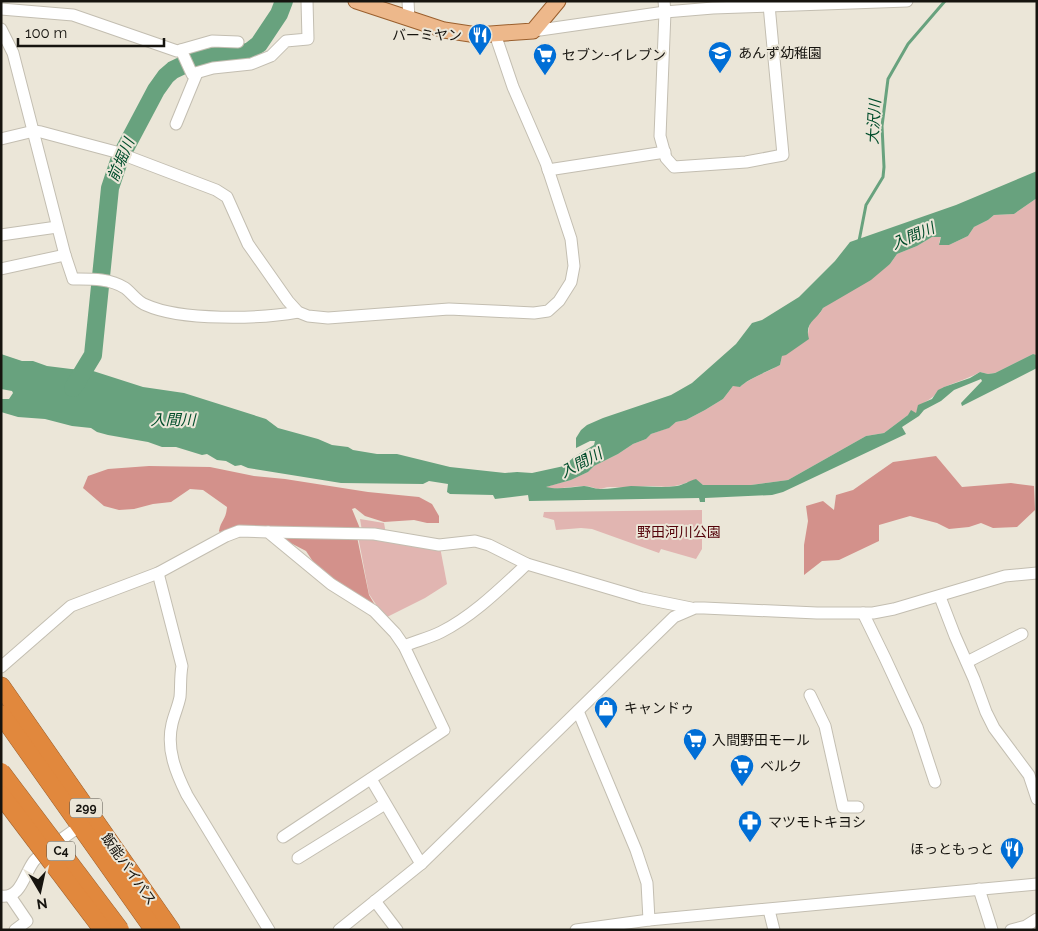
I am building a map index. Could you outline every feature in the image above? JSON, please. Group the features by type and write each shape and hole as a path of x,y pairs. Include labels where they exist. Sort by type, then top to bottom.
{"highway":[{"name":"飯能バイパス","path":"1,686 171,930"},
{"name":"飯能バイパス","path":"1,714 154,930"},
{"name":"C4","path":"1,772 120,930"},
{"name":"C4","path":"1,795 103,930"}],"main road":[{"path":"356,1 444,30 477,35 534,30 558,1"}],"street":[{"path":"1,9 73,15 177,51 187,62 213,68 251,64 271,56 286,41 308,39 307,1"},
{"path":"408,1 409,19"},
{"path":"534,30 665,7 713,8 907,1"},
{"path":"665,7 660,136 666,158 674,167 746,162 783,155 769,5"},
{"path":"1,29 34,131 57,227 73,279 94,279 109,282 125,288 145,305 180,314 275,316 298,312"},
{"path":"1,139 34,131 41,132 116,152 216,190 227,197 248,244 288,301 298,312 308,316 328,318 449,309 534,313 548,311 559,301 571,282 574,266 571,239 548,170 513,87 495,34"},
{"path":"176,124 187,62 212,41 238,42"},
{"path":"548,170 665,152"},
{"path":"1,235 57,227"},
{"path":"1,269 65,255"},
{"path":"1,666 70,606 158,573 239,531 374,534 439,545 475,541 489,545 528,564 642,598 678,607 695,608 863,614 894,610 1005,576 1037,573"},
{"path":"268,532 331,584 374,611 395,633 404,646 444,730 283,837"},
{"path":"404,646 442,632 499,591 528,564"},
{"path":"158,573 182,666 180,694 170,739 176,772 187,795 269,930"},
{"path":"940,596 954,636 967,662 986,712 994,728 1029,774 1037,799"},
{"path":"339,930 421,864 674,618 695,608"},
{"path":"863,614 917,727 935,782"},
{"path":"967,662 1022,634"},
{"path":"810,695 825,726 843,807 858,807"},
{"path":"578,710 639,858 647,882 649,920"},
{"path":"371,779 421,864"},
{"path":"298,858 385,804"},
{"path":"15,930 27,921 5,896 17,891 34,860 81,825"},
{"path":"576,930 623,926 649,920 1037,884"},
{"path":"980,889 992,930"},
{"path":"375,900 397,930"},
{"path":"769,910 774,930"},
{"path":"1011,930 1026,926 1037,920"}],"green space":[{"path":"1037,198 1037,355 1033,354 995,373 980,372 942,388 920,406 916,413 908,415 884,433 866,436 788,480 751,485 703,485 697,481 691,481 667,487 610,487 598,489 587,486 545,487 571,480 588,472 594,466 633,444 646,439 651,434 705,410 723,399 733,386 740,387 753,378 780,365 782,356 808,334 810,322 823,308 890,264 897,254 917,246 932,237 941,237 939,243 949,245 968,236 974,227 994,215 1014,214"},
{"name":"野田河川公園","path":"702,510 702,549 696,559 661,549 659,553 592,529 556,530 554,520 543,517 544,512"},
{"path":"360,519 384,523 386,534 362,531"},
{"path":"358,536 440,547 447,584 425,598 385,618 369,594"}],"shaded area":[{"path":"936,456 962,487 1011,483 1034,486 1035,510 1017,527 993,528 981,523 969,527 949,529 937,523 910,516 879,525 879,541 839,560 822,561 804,575 804,545 808,521 806,506 823,501 834,510 836,495 853,490 893,462"},
{"path":"149,466 210,467 254,476 419,497 432,504 439,516 439,523 414,520 384,522 365,516 355,508 352,509 361,531 356,532 369,595 381,615 370,616 352,595 314,563 306,551 258,526 241,537 225,539 219,531 226,515 227,507 203,490 190,489 171,502 119,510 104,506 83,488 88,476 108,469"}],"water":[{"name":"入間川","path":"1037,171 1037,198 1014,214 994,215 974,227 968,236 949,245 939,245 941,237 932,237 917,246 897,254 890,264 871,280 823,308 808,329 809,339 782,356 780,365 753,378 740,387 733,386 723,399 705,410 686,420 676,422 669,428 651,434 646,439 633,444 594,466 588,472 571,480 546,487 584,486 600,489 631,486 671,487 696,479 703,485 751,485 788,480 866,436 884,433 908,415 911,410 916,413 918,405 932,399 938,390 970,378 980,372 995,373 1033,354 1037,355 1037,368 962,406 961,403 982,381 981,379 954,390 902,427 906,434 783,492 772,495 705,498 705,502 700,502 699,498 529,501 528,495 495,499 493,495 450,494 447,492 448,484 429,481 423,484 341,483 248,468 241,465 235,466 226,461 217,460 207,454 202,455 176,447 162,447 148,442 108,435 91,428 72,426 45,419 18,417 1,412 1,399 9,399 13,393 12,391 1,389 1,354 47,366 90,370 143,387 184,393 266,419 278,428 353,450 377,454 397,454 450,467 505,473 532,473 564,466 574,457 594,445 595,441 590,441 576,448 576,438 587,425 671,395 692,383 736,344 752,323 762,320 799,297 835,261 850,242 956,205"}],"waterway":[{"name":"前堀川","path":"73,388 93,355 110,188 120,158 156,90 173,70 194,60 215,56 238,55 250,51 259,44 279,14 284,1"},
{"name":"大沢川","path":"859,241 866,205 883,177 882,126 888,79 908,44 945,1"}],"place":[{"name":"バーミヤン","path":"480,56"},
{"name":"あんず幼稚園","path":"720,74"},
{"name":"セブン-イレブン","path":"545,76"},
{"name":"キャンドゥ","path":"606,729"},
{"name":"入間野田モール","path":"695,761"},
{"name":"ベルク","path":"742,787"},
{"name":"マツモトキヨシ","path":"750,843"},
{"name":"ほっともっと","path":"1012,870"}]}
